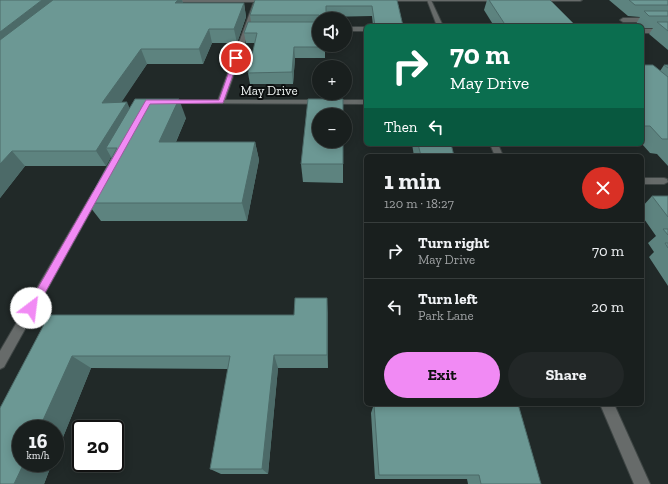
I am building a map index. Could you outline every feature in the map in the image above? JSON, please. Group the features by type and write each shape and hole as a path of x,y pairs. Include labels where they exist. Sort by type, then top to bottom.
{"street":[{"path":"374,0 508,0"},
{"path":"429,0 439,24"},
{"path":"532,0 580,0"},
{"path":"160,1 271,1"},
{"path":"221,102 256,1"},
{"path":"623,20 668,20"},
{"path":"246,29 261,29"},
{"path":"352,29 364,29"},
{"path":"644,31 668,31"},
{"name":"May Drive","path":"155,102 364,102"},
{"path":"644,181 664,181"},
{"path":"0,363 101,184"},
{"path":"608,406 642,484"}],"building":[{"path":"0,0 42,0 0,32"},
{"path":"53,0 178,0 175,3 244,3 234,29 209,29 199,49 141,49 102,103 127,102 96,151 12,151 0,164 0,40"},
{"path":"255,0 397,0 403,24 375,24 372,6 326,6 326,12 312,12 312,15 250,15"},
{"path":"489,0 550,0 574,24 505,24"},
{"path":"629,0 668,0 668,5 635,5"},
{"path":"644,11 668,11 668,16 649,16"},
{"path":"248,22 312,22 312,47 294,47 292,72 248,73 257,33 244,33"},
{"path":"657,22 668,22 668,31"},
{"path":"644,65 653,65 668,77 668,139 662,139 650,126 644,126"},
{"path":"135,99 179,99 159,142 255,142 242,203 87,203 117,148 106,148"},
{"path":"308,99 343,100 343,108 312,108 312,148 343,148 343,164 301,164"},
{"path":"418,146 452,146 454,154 420,154"},
{"path":"652,196 668,196 668,217"},
{"path":"663,229 668,229 668,235"},
{"path":"295,298 327,298 327,355 274,355 262,469 210,469 230,356 72,356 43,420 12,420 12,472 20,472 14,484 0,484 0,408 49,315 294,315"},
{"path":"374,406 519,406 541,484 481,484 479,475 379,475"}],"route":[{"path":"31,308 148,102 221,102 236,58"}]}
